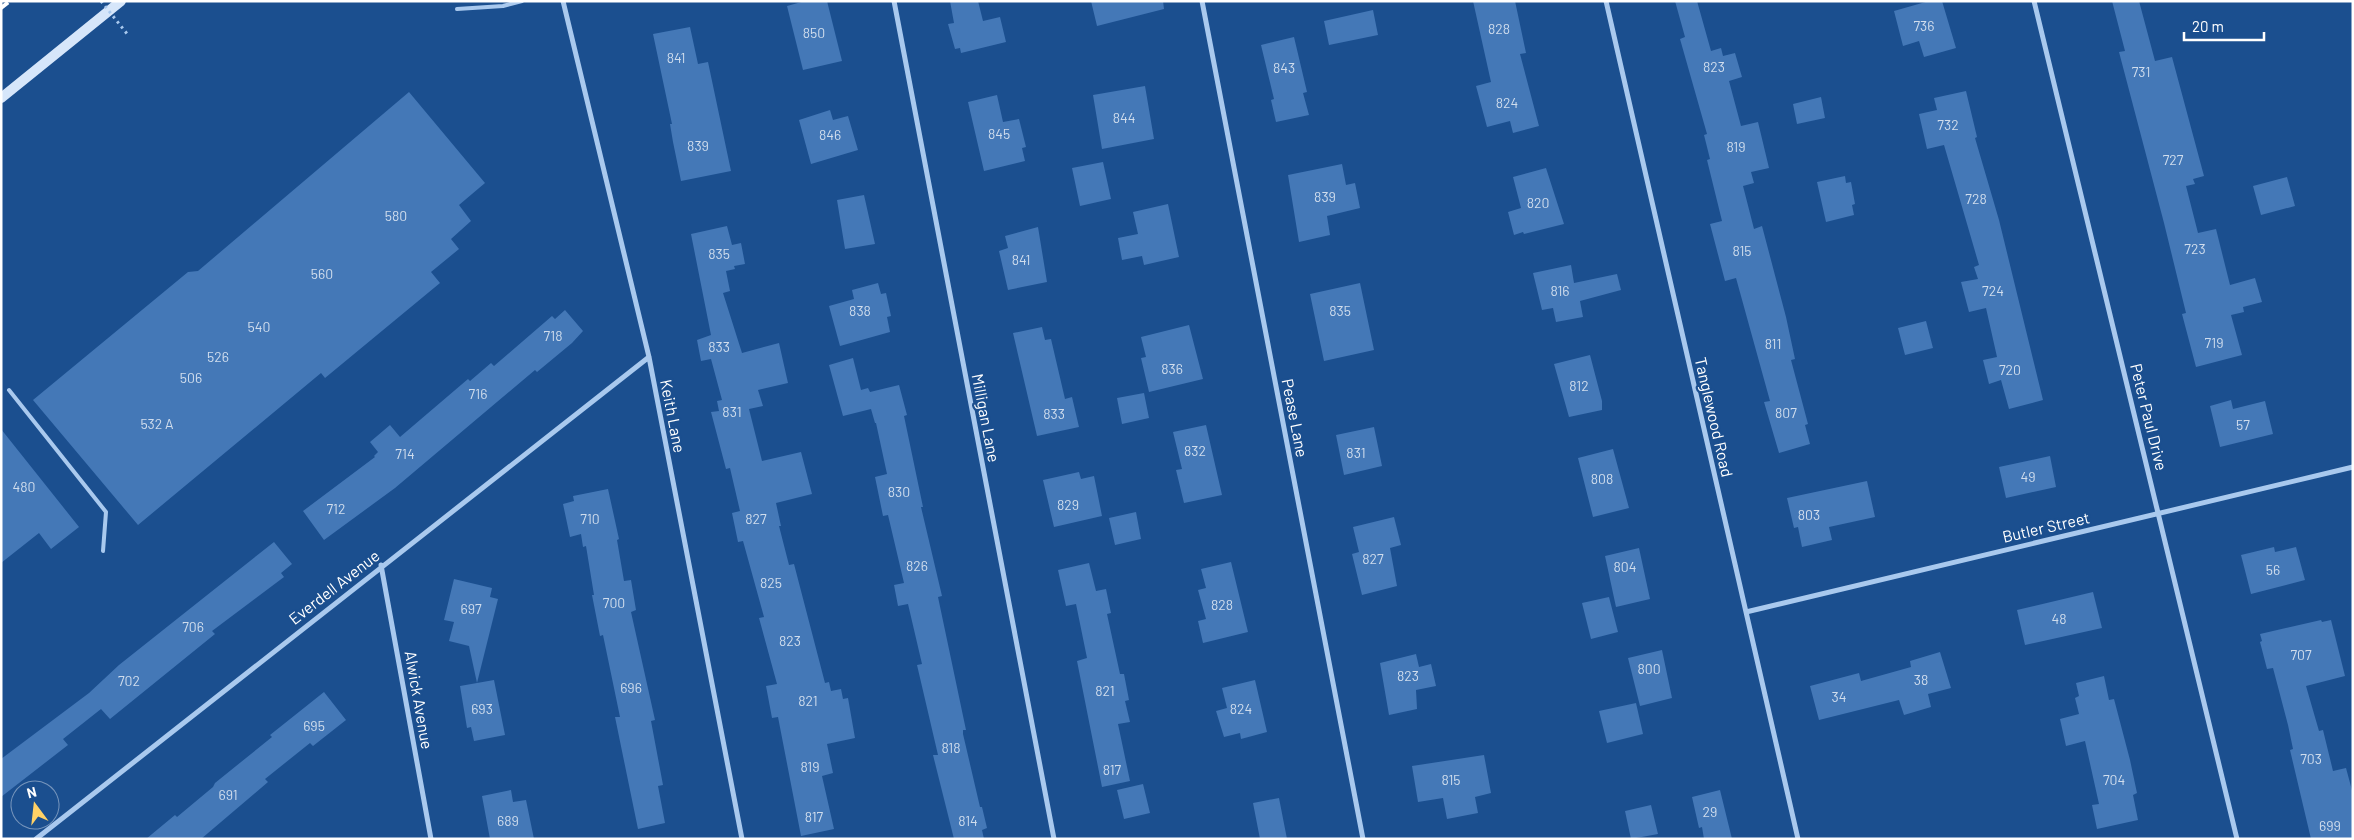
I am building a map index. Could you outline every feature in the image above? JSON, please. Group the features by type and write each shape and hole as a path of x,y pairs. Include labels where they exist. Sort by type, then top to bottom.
{"main road":[{"path":"1,98 121,1"}],"street":[{"name":"Keith Lane","path":"563,1 649,357 742,839"},
{"name":"Milligan Lane","path":"894,1 1054,839"},
{"name":"Pease Lane","path":"1202,1 1363,839"},
{"name":"Tanglewood Road","path":"1606,1 1798,839"},
{"name":"Peter Paul Drive","path":"2034,1 2160,513 2237,839"},
{"name":"Everdell Avenue","path":"36,839 382,565 649,357"},
{"name":"Butler Street","path":"1746,612 2353,467"},
{"name":"Alwick Avenue","path":"382,565 431,839"}],"lane":[{"path":"457,9 503,6 522,1"},
{"path":"9,390 106,512 103,550"}],"path":[{"path":"101,1 128,35"}],"building":[{"path":"805,1 827,1 842,61 803,70 787,6"},
{"path":"950,1 978,1 983,21 1000,17 1006,42 961,53 960,48 955,49 948,24 954,23"},
{"path":"1091,1 1163,1 1164,9 1097,26"},
{"path":"1473,1 1515,1 1526,53 1520,54 1539,126 1513,133 1510,121 1487,127 1476,86 1491,82"},
{"path":"1675,1 1697,1 1711,51 1721,48 1723,56 1735,53 1742,77 1729,81 1741,126 1758,122 1769,168 1751,172 1754,183 1743,186 1754,229 1762,226 1786,317 1795,359 1791,360 1808,424 1805,425 1810,444 1779,453 1764,402 1770,401 1736,278 1725,281 1710,224 1722,221 1707,160 1710,159 1704,135 1707,134 1680,39 1685,37"},
{"path":"1929,1 1942,1 1956,48 1924,57 1919,41 1903,46 1894,11"},
{"path":"2112,1 2139,1 2155,61 2172,57 2204,176 2193,179 2195,184 2186,186 2198,233 2216,229 2230,285 2255,278 2262,302 2243,307 2244,312 2231,315 2242,355 2196,367 2182,314 2186,313 2164,223 2119,52 2125,51"},
{"path":"1373,10 1378,35 1329,45 1324,21"},
{"path":"690,27 698,64 708,62 731,171 681,181 670,124 672,124 653,34"},
{"path":"1294,37 1307,92 1303,93 1309,115 1276,122 1271,100 1274,99 1261,45"},
{"path":"1145,86 1154,139 1102,149 1093,95"},
{"path":"1966,91 1977,137 1975,138 1999,220 2043,400 2009,409 2001,380 1989,384 1983,360 1997,357 1986,308 1969,312 1961,282 1978,279 1974,267 1979,265 1944,145 1927,149 1919,114 1937,110 1934,98"},
{"path":"409,92 485,183 459,205 471,221 451,239 459,249 431,272 440,283 325,378 321,373 138,525 33,400 188,272 198,271"},
{"path":"997,95 1003,122 1019,119 1026,147 1022,148 1025,161 984,171 968,102"},
{"path":"1821,97 1825,118 1797,124 1793,104"},
{"path":"830,110 833,120 848,116 858,150 811,164 799,120"},
{"path":"1103,162 1111,199 1080,206 1072,168"},
{"path":"1342,164 1346,185 1355,183 1360,208 1327,216 1330,235 1299,242 1288,175"},
{"path":"1546,168 1564,224 1514,235 1508,212 1521,208 1513,177"},
{"path":"1845,176 1846,183 1851,182 1855,204 1852,205 1854,215 1826,222 1817,182"},
{"path":"2287,177 2295,206 2261,215 2253,186"},
{"path":"864,195 875,244 845,249 837,200"},
{"path":"1168,204 1179,257 1144,265 1142,256 1122,260 1118,238 1138,234 1133,212"},
{"path":"727,226 732,245 741,243 745,264 734,266 735,269 726,271 730,291 723,293 742,353 779,343 788,383 758,390 763,406 749,409 762,461 801,452 812,494 776,503 781,526 779,526 789,565 794,564 825,683 829,682 831,691 841,689 843,699 848,698 855,738 827,744 833,773 822,776 834,829 801,836 778,717 772,718 766,686 777,684 759,618 764,617 743,541 738,542 732,513 740,511 730,468 726,469 711,412 719,411 717,401 722,400 711,359 701,361 697,340 711,335 691,234"},
{"path":"1038,227 1047,282 1008,290 999,251 1008,248 1005,236"},
{"path":"1571,265 1574,283 1617,274 1621,290 1580,301 1583,317 1556,322 1553,308 1542,310 1533,273"},
{"path":"878,283 881,294 886,293 891,316 887,317 890,332 840,346 829,306 854,299 852,290"},
{"path":"1360,283 1374,350 1324,361 1310,294"},
{"path":"565,310 583,331 572,343 537,372 535,370 395,488 324,540 303,511 375,457 378,452 370,442 390,425 400,437 468,379 470,381 491,363 494,366 552,316 555,319"},
{"path":"1926,321 1933,348 1905,355 1898,328"},
{"path":"1189,325 1203,379 1149,392 1141,358 1146,357 1141,337"},
{"path":"1042,327 1045,340 1051,339 1065,399 1072,397 1079,427 1037,436 1013,333"},
{"path":"1590,355 1602,401 1602,410 1569,417 1554,364"},
{"path":"853,358 861,390 868,388 870,392 899,385 907,415 904,416 923,507 921,507 942,596 938,597 966,730 963,730 963,734 980,807 982,807 987,828 982,830 984,839 954,839 933,755 938,755 917,665 922,664 908,604 898,606 894,585 904,583 888,515 883,516 875,477 887,474 876,423 871,409 843,416 829,365"},
{"path":"1144,393 1149,418 1122,424 1117,398"},
{"path":"2231,400 2233,409 2265,401 2273,434 2220,447 2210,406"},
{"path":"1206,425 1222,495 1184,503 1176,470 1182,469 1173,432"},
{"path":"1374,427 1382,466 1344,475 1336,435"},
{"path":"1,429 79,527 51,549 39,533 1,563"},
{"path":"1613,449 1629,508 1593,517 1578,458"},
{"path":"2050,456 2056,487 2006,498 1999,467"},
{"path":"1079,472 1081,479 1094,476 1102,516 1054,527 1043,480"},
{"path":"1867,481 1875,517 1829,527 1832,540 1802,547 1798,527 1794,528 1787,498"},
{"path":"608,489 619,539 617,540 624,581 631,580 636,610 631,612 655,720 651,721 663,785 658,786 665,823 638,829 615,717 620,717 603,635 600,636 592,595 594,595 586,546 583,547 581,534 570,537 563,504 574,501 573,496"},
{"path":"1136,512 1141,539 1115,545 1109,518"},
{"path":"1394,517 1401,545 1390,548 1397,586 1362,595 1352,554 1359,552 1353,527"},
{"path":"274,542 292,564 281,573 284,577 212,631 215,634 110,719 101,709 63,739 68,745 23,780 10,780 10,790 1,797 1,759 89,693 119,665"},
{"path":"2274,547 2275,552 2296,547 2305,580 2251,594 2241,555"},
{"path":"1639,548 1650,599 1616,607 1605,556"},
{"path":"1231,562 1248,632 1203,643 1198,621 1206,619 1198,590 1206,588 1201,569"},
{"path":"1089,563 1096,591 1106,589 1111,613 1107,614 1120,674 1124,674 1129,700 1125,701 1130,722 1118,724 1130,781 1102,787 1077,661 1087,658 1076,604 1066,606 1058,570"},
{"path":"454,579 492,588 490,597 498,599 477,683 469,646 449,641 454,622 444,620"},
{"path":"2093,592 2102,628 2025,645 2017,610"},
{"path":"1609,597 1618,632 1591,639 1582,603"},
{"path":"2321,620 2322,622 2331,620 2345,676 2306,686 2319,731 2323,730 2333,771 2346,768 2353,794 2353,839 2311,839 2290,750 2293,749 2288,725 2273,668 2267,669 2260,642 2262,641 2260,634"},
{"path":"1662,650 1672,698 1640,706 1628,658"},
{"path":"1940,652 1951,688 1928,694 1931,707 1904,715 1899,700 1819,720 1810,686 1859,673 1861,681 1911,667 1910,661"},
{"path":"1416,654 1419,667 1431,664 1436,686 1416,690 1417,709 1389,715 1380,663"},
{"path":"2104,676 2109,700 2114,699 2130,760 2137,793 2133,795 2138,820 2097,829 2092,805 2099,804 2085,741 2066,746 2060,719 2079,714 2075,698 2079,696 2076,683"},
{"path":"494,680 505,735 474,741 471,727 467,728 460,686"},
{"path":"1255,680 1267,732 1241,739 1240,733 1224,737 1216,711 1227,708 1222,688"},
{"path":"324,692 346,720 313,746 310,743 265,779 268,782 201,839 146,839 175,815 177,817 213,787 215,783 272,737 270,735"},
{"path":"1636,703 1643,734 1607,743 1599,711"},
{"path":"1484,755 1491,793 1475,797 1478,813 1447,819 1443,798 1418,802 1412,766"},
{"path":"1143,784 1150,813 1124,819 1117,790"},
{"path":"511,790 513,802 526,800 534,839 490,839 482,796"},
{"path":"1720,790 1732,839 1704,839 1702,827 1699,828 1692,797"},
{"path":"1279,798 1287,839 1260,839 1253,803"},
{"path":"1651,805 1658,834 1631,839 1625,811"}],"railway":[{"path":"1,8 10,1"}]}
